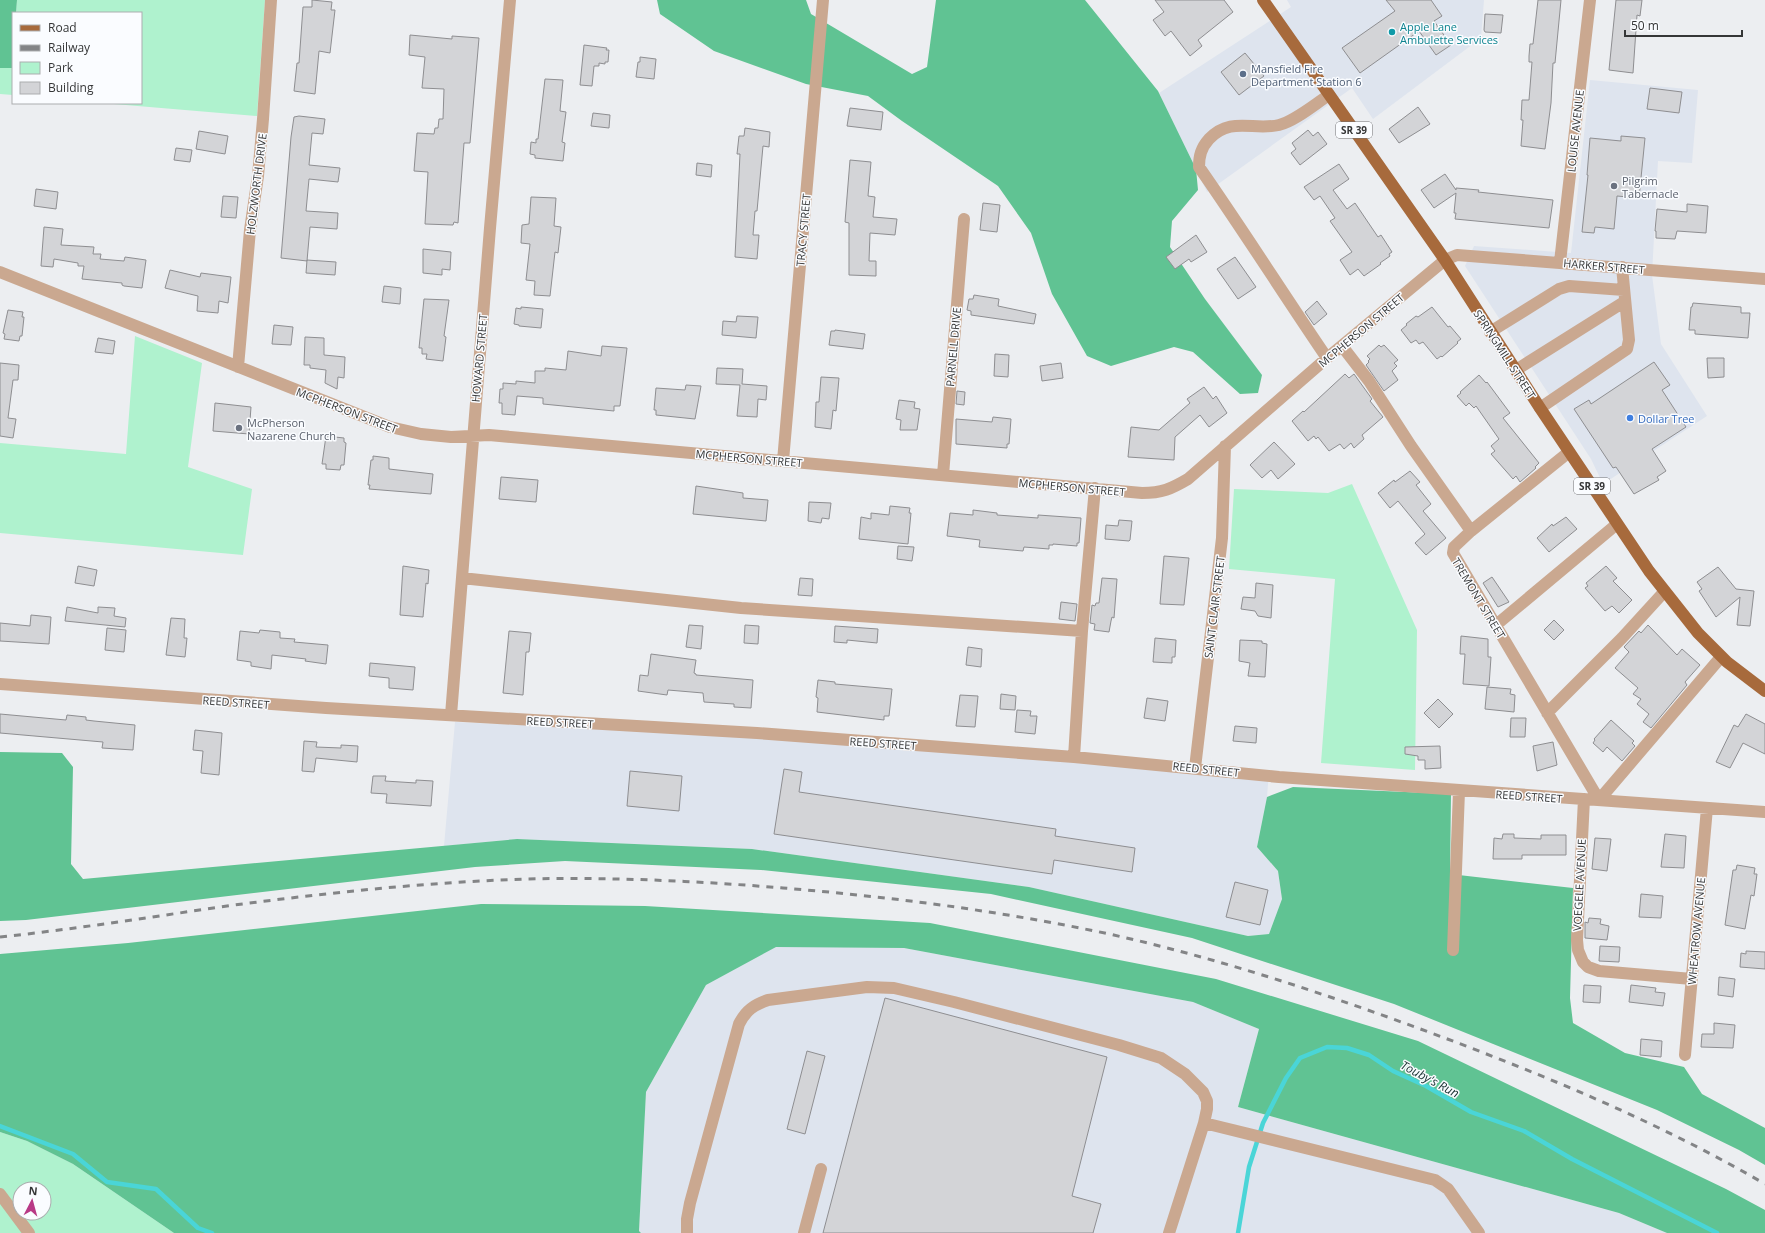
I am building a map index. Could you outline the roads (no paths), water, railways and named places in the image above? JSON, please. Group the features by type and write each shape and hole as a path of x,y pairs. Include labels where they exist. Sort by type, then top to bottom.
{"main road":[{"name":"SPRINGMILL STREET","path":"1263,0 1445,260 1490,332 1569,452 1664,592 1698,634 1721,656 1765,691"}],"street":[{"name":"HOLZWORTH DRIVE","path":"238,367 250,230 262,126 271,0"},
{"name":"HOWARD STREET","path":"451,715 510,0"},
{"name":"TRACY STREET","path":"783,461 823,0"},
{"name":"LOUISE AVENUE","path":"1560,262 1590,0"},
{"path":"1327,358 1262,264 1238,223 1199,167 1199,158 1203,146 1218,131 1231,125 1278,125 1287,122 1330,95"},
{"name":"PARNELL DRIVE","path":"942,475 964,219"},
{"name":"HARKER STREET","path":"1445,260 1457,255 1765,279"},
{"name":"MCPHERSON STREET","path":"0,272 405,432 451,437 489,435 1142,493 1158,493 1173,488 1188,479 1327,358 1445,260"},
{"path":"1540,408 1627,349 1629,340 1622,267"},
{"path":"1490,332 1559,289 1569,286 1624,296"},
{"path":"1516,370 1624,296"},
{"path":"1342,346 1370,381 1411,446 1472,531 1569,452"},
{"name":"SAINT CLAIR STREET","path":"1195,768 1222,538 1225,446"},
{"path":"1074,757 1082,631 1095,488"},
{"path":"1496,625 1617,524"},
{"name":"TREMONT STREET","path":"1472,531 1454,548 1453,553 1599,800"},
{"path":"462,578 741,608 1082,631"},
{"path":"1548,713 1622,638 1664,592"},
{"path":"1599,800 1721,656"},
{"name":"REED STREET","path":"0,684 326,708 756,733 1074,757 1279,777 1765,812"},
{"path":"1454,950 1459,791"},
{"name":"VOEGELE AVENUE","path":"1584,799 1577,940 1580,956 1588,967 1599,971 1692,979"},
{"name":"WHEATROW AVENUE","path":"1685,1054 1707,808"},
{"path":"687,1233 687,1220 690,1203 739,1024 745,1014 750,1008 768,1000 860,988 894,988 1119,1045 1161,1058 1191,1079 1203,1092 1207,1101 1207,1109 1204,1123 1169,1233"},
{"path":"1204,1123 1435,1180 1448,1189 1479,1233"},
{"path":"804,1233 821,1169"},
{"path":"0,1194 26,1231"}],"waterway":[{"name":"Touby's Run","path":"1238,1233 1249,1167 1263,1123 1286,1078 1300,1058 1327,1047 1347,1048 1369,1055 1393,1071 1426,1086 1471,1112 1524,1131 1572,1159 1717,1233"},
{"name":"Touby's Run","path":"0,1126 73,1154 107,1182 156,1189 198,1228 212,1233"}],"railway":[{"path":"0,937 85,927 227,906 302,897 414,885 489,880 623,879 719,883 906,900 1028,918 1109,934 1197,956 1329,996 1458,1043 1575,1090 1652,1125 1728,1163 1765,1184"}],"place":[{"name":"Apple Lane Ambulette Services","path":"1392,32"},
{"name":"Mansfield Fire Department Station 6","path":"1243,74"},
{"name":"Pilgrim Tabernacle","path":"1614,186"},
{"name":"Dollar Tree","path":"1630,418"},
{"name":"McPherson Nazarene Church","path":"239,428"}]}
